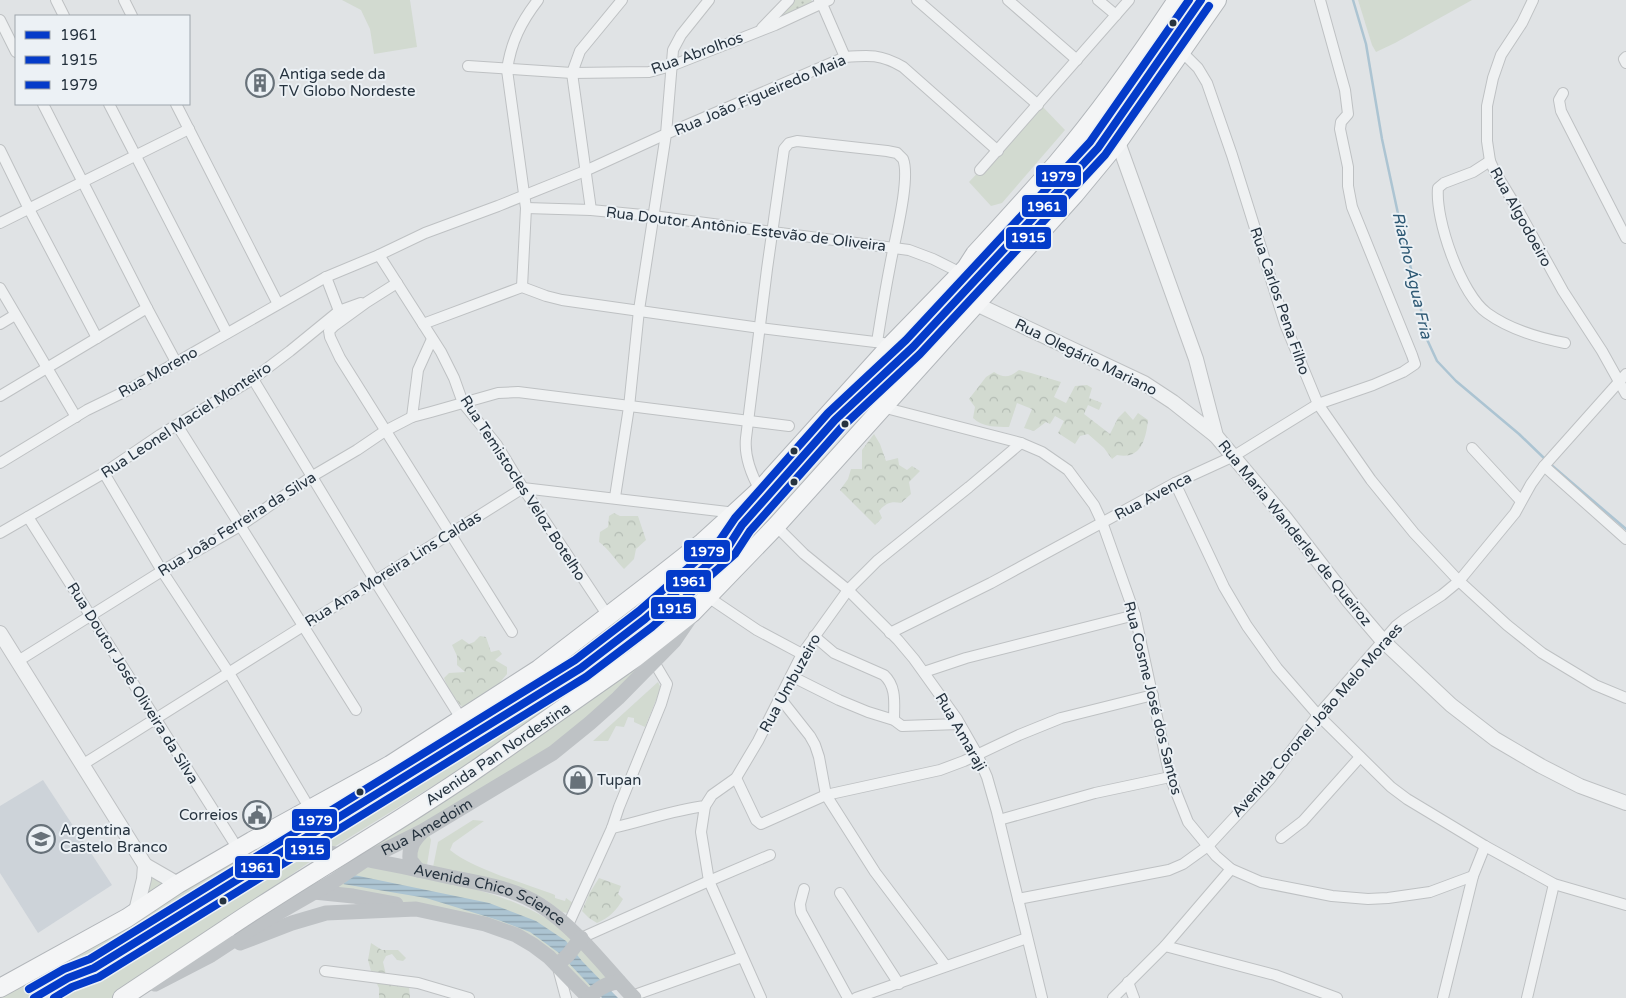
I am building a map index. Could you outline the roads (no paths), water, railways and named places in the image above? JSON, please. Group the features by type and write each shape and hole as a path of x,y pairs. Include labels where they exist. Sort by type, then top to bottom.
{"highway":[{"path":"963,271 1087,125 1149,42 1177,0"},
{"path":"0,988 126,918 178,884 245,845 390,765 462,720 539,669 674,565 760,490 884,344 1006,232 1103,122 1189,0"},
{"name":"Avenida Pan Nordestina","path":"122,998 272,898 443,793 635,658 692,613 776,526 1075,194 1118,142 1181,51 1209,3"}],"main road":[{"name":"Rua Amedoim","path":"126,998 211,955 257,925 334,881 365,860 423,831 553,752 597,717 654,662 674,641 692,613"},
{"path":"418,870 410,860 410,854 413,843 423,831"},
{"name":"Avenida Chico Science","path":"245,845 328,852 497,887 522,896 539,904 568,926 570,951 601,990 633,997"},
{"path":"328,852 336,861 334,881"},
{"path":"314,892 383,901 416,909"},
{"name":"Avenida Chico Science","path":"211,955 292,923 326,913 416,909 486,924 516,935 533,945 570,951 601,990"}],"street":[{"path":"56,0 64,15"},
{"path":"124,0 132,15"},
{"path":"522,288 526,208 507,70 514,38 525,17 538,0"},
{"path":"590,210 572,73 580,51 622,0"},
{"path":"666,134 671,66 675,43 708,0"},
{"path":"761,29 789,0"},
{"path":"916,0 1038,105"},
{"path":"1008,0 1077,60"},
{"path":"1098,0 1116,15"},
{"path":"980,170 1129,0"},
{"name":"Rua Avenca","path":"890,633 990,583 1175,483 1234,456 1318,404 1403,372 1413,366 1415,361 1352,207 1348,186 1348,166 1340,129 1341,122 1348,114 1345,90 1320,0"},
{"name":"Rua Algodoeiro","path":"1533,0 1522,23 1501,55 1493,78 1487,106 1490,161 1563,291 1602,351 1626,394"},
{"path":"824,1 845,57"},
{"name":"Rua Abrolhos","path":"468,66 507,70 639,74 671,66 775,25 824,1"},
{"path":"0,20 15,50"},
{"name":"Rua Carlos Pena Filho","path":"1181,51 1198,68 1207,83 1232,155 1285,324 1318,404 1371,480 1414,533 1459,581 1507,625 1542,653 1595,685 1626,698"},
{"name":"Rua João Figueiredo Maia","path":"315,282 425,233 498,206 585,170 845,57 871,55 892,60 913,75 998,151"},
{"path":"1563,93 1559,104 1561,111 1626,238"},
{"path":"44,105 176,362"},
{"path":"110,105 227,333"},
{"path":"176,105 278,304"},
{"path":"0,223 189,130"},
{"name":"Rua João Figueiredo Maia","path":"615,497 629,407 639,310 666,134"},
{"path":"423,324 522,288 562,300 760,328 884,344 894,248 905,176 905,162 897,154 887,151 797,141 789,143 784,149 772,232 760,328 745,444 751,472 760,490"},
{"name":"Rua Maria Wanderley de Queiroz","path":"1118,142 1196,359 1216,436 1285,518 1349,601 1383,641 1451,705 1495,739 1541,766 1580,786 1626,803"},
{"path":"0,150 28,209 97,338"},
{"path":"1490,161 1473,172 1444,183 1438,188 1441,221 1454,260 1471,295 1487,313 1522,330 1565,343"},
{"name":"Rua Doutor Antônio Estevão de Oliveira","path":"526,208 590,210 653,216 894,248 916,252 963,271"},
{"name":"Rua Temistocles Veloz Botelho","path":"379,255 432,339 454,378 463,403 497,445 523,488 608,616"},
{"path":"326,277 339,311"},
{"name":"Rua Moreno","path":"0,462 76,416 128,390 315,282"},
{"path":"397,283 334,326 329,333 340,358 512,632"},
{"path":"0,288 76,416"},
{"name":"Rua Leonel Maciel Monteiro","path":"0,533 104,473 177,425 253,379 290,352 339,311 352,305 367,302"},
{"name":"Rua Olegário Mariano","path":"976,304 1144,383 1173,402 1216,436"},
{"path":"0,396 147,308"},
{"path":"0,324 15,315"},
{"path":"412,418 418,370 432,339"},
{"name":"Avenida Coronel João Melo Moraes","path":"1018,900 1169,870 1183,864 1208,846 1270,779 1318,715 1383,641 1405,619 1442,595 1459,581 1505,525 1544,466 1626,374"},
{"path":"253,379 311,477 462,720"},
{"name":"Rua João Ferreira da Silva","path":"18,661 162,571 240,526 311,477 386,431 412,418 498,393 518,392 790,426"},
{"name":"Rua Cosme José dos Santos","path":"882,407 1021,442 1042,452 1068,470 1094,505 1102,522 1136,615 1170,777 1188,822 1231,869 1261,882 1283,887 1332,896 1368,899 1430,892 1473,876"},
{"path":"177,425 356,710"},
{"name":"Rua Umbuzeiro","path":"705,806 712,795 736,778 758,741 802,654 848,590 877,561 969,487 1021,442"},
{"path":"1472,448 1521,501"},
{"path":"1544,466 1626,539"},
{"path":"104,473 162,571 229,673 310,809"},
{"path":"1175,483 1234,607 1277,668 1318,715 1391,788 1406,800 1484,846 1554,884 1626,905"},
{"path":"523,488 736,512"},
{"name":"Rua Ana Moreira Lins Caldas","path":"82,765 450,532 523,488"},
{"name":"Rua Doutor José Oliveira da Silva","path":"28,518 156,719 245,845"},
{"name":"Rua Amaraji","path":"776,526 804,554 848,590 914,658 977,754 987,776 999,820 1042,998"},
{"path":"708,597 757,630 802,654"},
{"path":"924,672 966,658 1136,615"},
{"path":"0,633 144,865 178,884"},
{"path":"814,636 834,653 884,675 889,680 893,687 894,720"},
{"path":"568,926 612,828 661,704 666,684 654,662"},
{"path":"791,676 839,700 894,720 906,727 959,724"},
{"path":"736,778 756,820 761,824 826,795 940,770 1061,718 1153,695"},
{"path":"780,698 816,745 826,795 874,872 946,966"},
{"path":"1281,838 1303,821 1360,757"},
{"path":"999,820 1095,793 1170,777"},
{"path":"612,828 678,810 705,806 700,832 709,881 761,998"},
{"path":"1443,998 1473,876 1484,846"},
{"path":"566,998 570,951 709,881 770,855"},
{"path":"136,911 144,879 144,865"},
{"path":"1113,998 1165,946 1231,869"},
{"path":"1526,998 1554,884"},
{"path":"804,889 800,904 801,912 848,998"},
{"path":"840,893 899,984"},
{"path":"856,998 1027,938"},
{"path":"1165,946 1275,975 1337,998"},
{"path":"633,997 742,957"},
{"path":"325,971 418,983 469,998"},
{"path":"1128,982 1134,998"}],"water":[{"path":"354,875 489,903 536,921 566,941 582,961 618,998 602,998 559,953 530,932 426,898 343,884"}],"waterway":[{"name":"Riacho Água Fria","path":"1353,0 1366,44 1382,139 1406,251 1419,297 1425,335 1437,361 1456,381 1519,434 1545,459"},
{"name":"Riacho Água Fria","path":"1549,463 1626,529"}],"place":[{"name":"Antiga sede da TV Globo Nordeste","path":"260,83"},
{"name":"Tupan","path":"578,780"},
{"name":"Correios","path":"257,815"},
{"name":"Argentina Castelo Branco","path":"41,839"}]}
